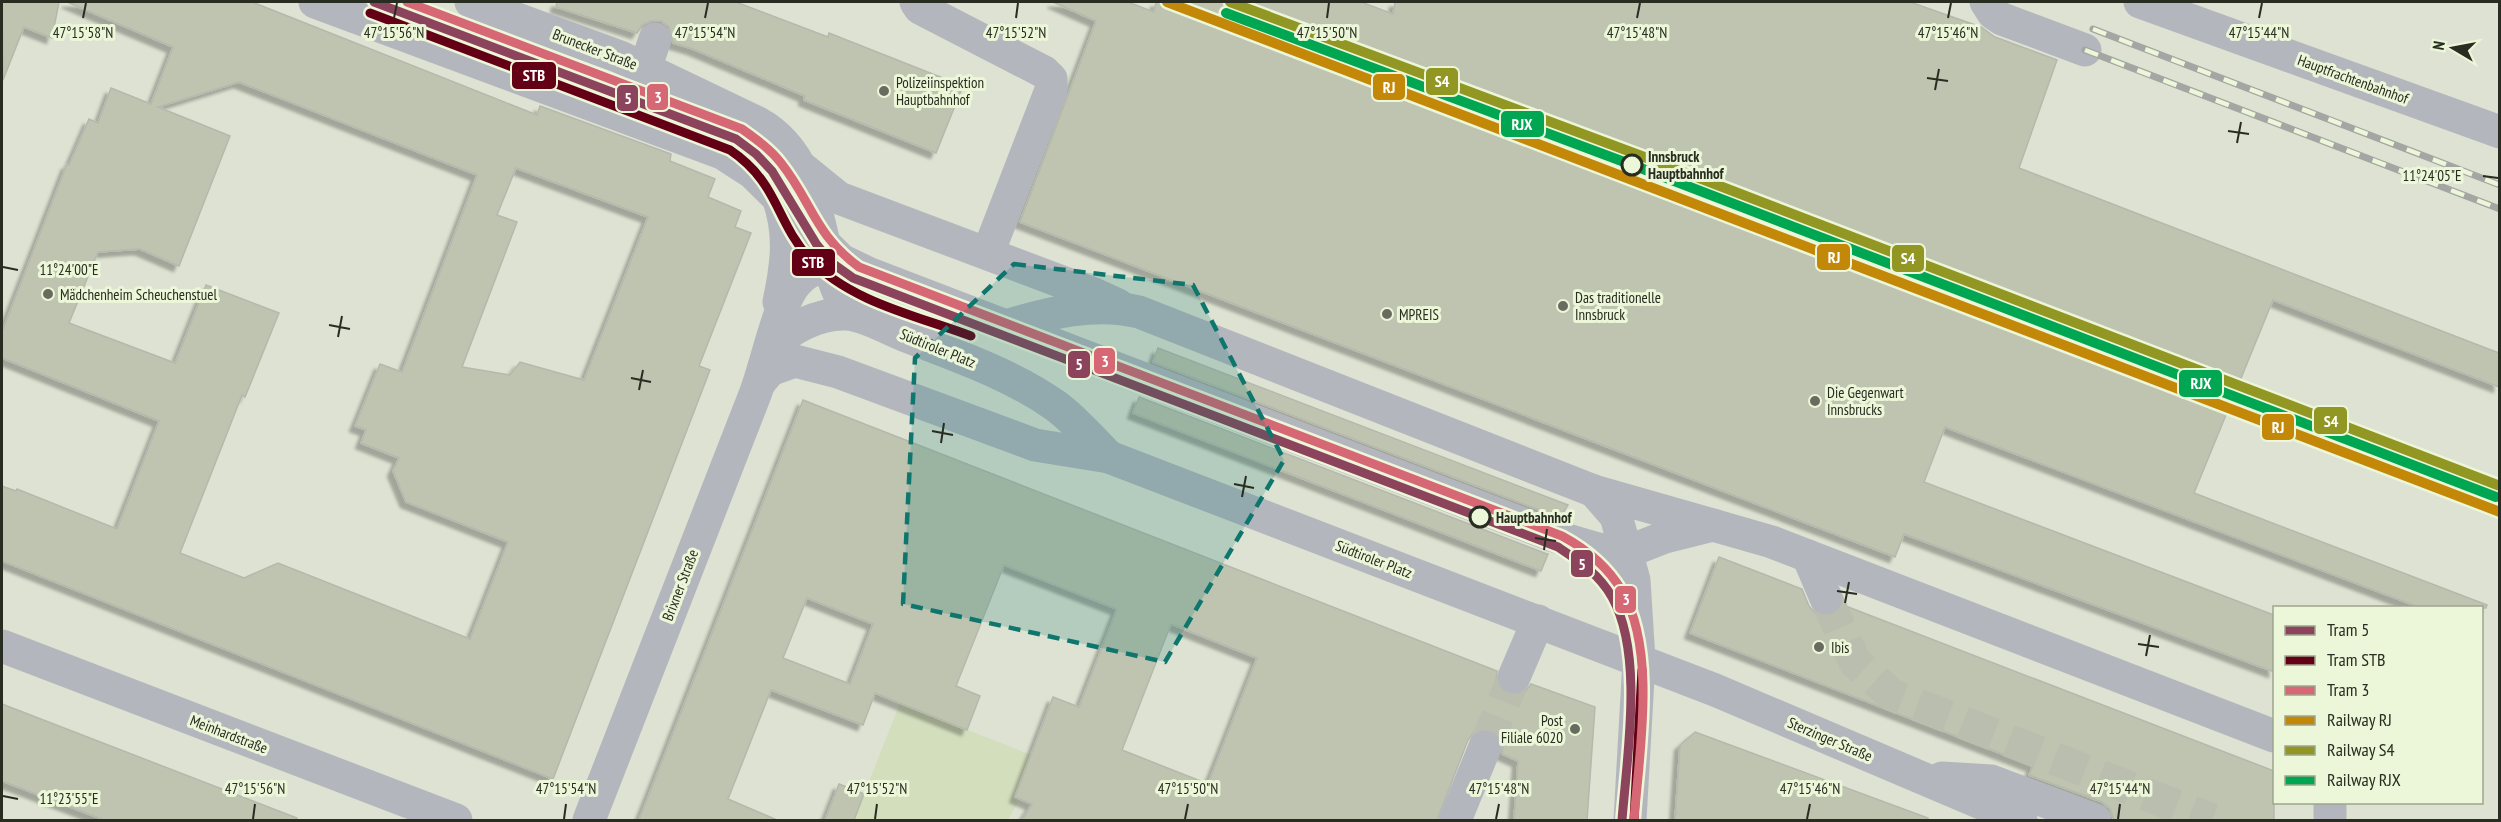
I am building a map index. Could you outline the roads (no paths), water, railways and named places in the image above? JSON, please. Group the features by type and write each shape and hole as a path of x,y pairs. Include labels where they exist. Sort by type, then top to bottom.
{"street":[{"path":"315,2 722,153 753,173 778,195 795,220 801,239 820,252 870,274 1554,536 1598,549 1627,552 1665,537 1713,525"},
{"name":"Brunecker Straße","path":"471,2 650,54 766,128 789,149 801,167"},
{"path":"916,2 921,8 1044,72 1051,79 1052,90 988,253"},
{"path":"1986,2 1993,13 2002,19 2089,40 2018,2"},
{"name":"Hauptfrachtenbahnhof","path":"2140,2 2499,132"},
{"path":"770,349 783,334 814,320 847,313 820,252 801,167"},
{"path":"801,167 839,198 1094,294 1125,309 1594,491 1713,525 1809,556 2273,736"},
{"path":"770,349 787,262 786,219 778,195"},
{"path":"820,252 870,274"},
{"path":"820,252 814,320 822,348 838,372"},
{"path":"770,349 790,290 820,252"},
{"path":"1006,326 1040,315 1091,308 1125,309"},
{"name":"Südtiroler Platz","path":"847,313 1016,382 1057,407 1109,457"},
{"name":"Brixner Straße","path":"589,820 760,382 770,349"},
{"name":"Südtiroler Platz","path":"760,382 770,370 795,361 838,372 1035,445 1109,457 1639,660"},
{"path":"1594,491 1616,516 1634,580 1639,660 1630,820"},
{"path":"1809,556 1826,598"},
{"path":"1514,677 1538,621"},
{"name":"Meinhardstraße","path":"2,646 456,820"},
{"name":"Sterzinger Straße","path":"1639,660 2021,820"},
{"path":"1457,813 1485,747"},
{"path":"1919,777 1992,781 2095,820"},
{"path":"2330,804 2330,820"}],"tunnel":[{"path":"1826,598 1855,662 1892,695 2212,820"},
{"path":"1485,747 1514,677"}],"railway":[{"path":"2093,29 2500,185"},
{"path":"2085,50 2500,209"}],"tram line":[{"name":"5","path":"374,2 736,139 756,154 772,171 817,245 832,263 853,278 1558,547 1601,581 1612,597 1622,620 1631,676 1631,706 1622,820"},
{"name":"3","path":"407,2 742,129 763,144 777,158 832,242 859,267 1562,536 1580,547 1603,566 1622,591 1633,615 1639,643 1643,703 1634,820"},
{"name":"STB","path":"370,13 730,150 758,176 768,189 799,245 826,274 865,297 886,306 971,336"},
{"name":"STB","path":"1634,820 1642,670"}],"rail line":[{"name":"RJ","path":"1167,2 2500,512"},
{"name":"S4","path":"1230,2 1647,158 2500,486"},
{"name":"RJX","path":"1226,13 1643,169 2496,497"}],"place":[{"name":"Polizeiinspektion Hauptbahnhof","path":"884,91"},
{"name":"Innsbruck Hauptbahnhof","path":"1632,165"},
{"name":"Mädchenheim Scheuchenstuel","path":"48,294"},
{"name":"Das traditionelle Innsbruck","path":"1563,306"},
{"name":"MPREIS","path":"1387,314"},
{"name":"Die Gegenwart Innsbrucks","path":"1815,401"},
{"name":"Hauptbahnhof","path":"1480,517"},
{"name":"Ibis","path":"1819,647"},
{"name":"Post Filiale 6020","path":"1575,729"}]}
